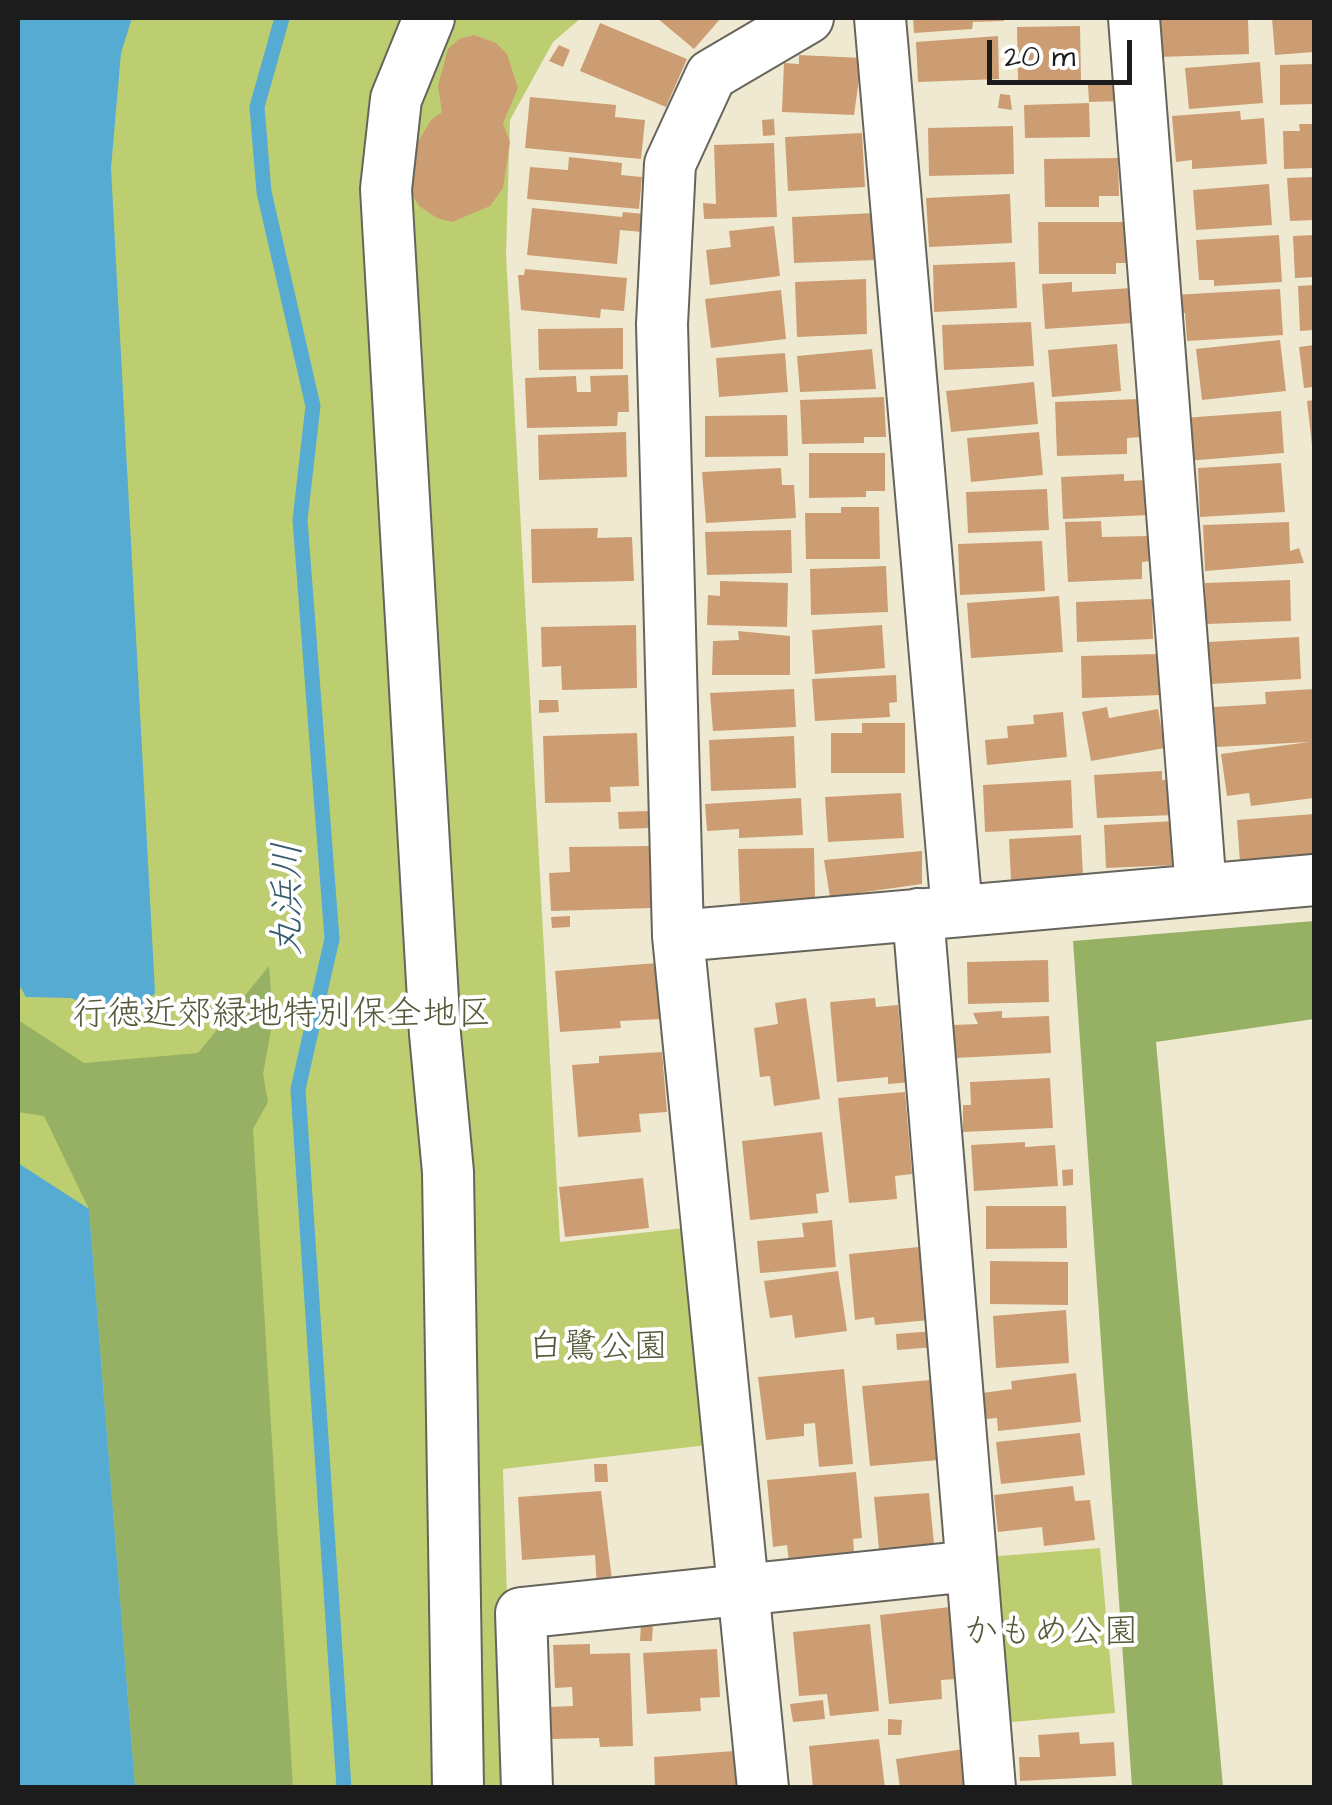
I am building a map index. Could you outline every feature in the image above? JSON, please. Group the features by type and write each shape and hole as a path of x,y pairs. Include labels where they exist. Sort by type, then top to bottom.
{"street":[{"path":"429,18 396,99 386,189 432,994 448,1172 458,1788"},
{"path":"763,1788 678,936 662,324 670,164 710,75 808,18"},
{"path":"880,18 938,912 971,1566 990,1788"},
{"path":"1134,18 1201,890"},
{"path":"678,936 1314,880"},
{"path":"527,1788 522,1613 971,1566"}],"green space":[{"name":"行徳近郊緑地特別保全地区","path":"18,18 581,18 553,42 510,120 506,254 560,1242 684,1228 707,1445 503,1469 513,1787 18,1787"},
{"path":"1314,921 1314,1019 1156,1042 1223,1787 1132,1787 1073,941"},
{"path":"269,966 273,1019 263,1074 268,1102 253,1129 293,1787 135,1787 89,1209 44,1116 18,1112 18,1020 84,1063 198,1053"},
{"name":"かもめ公園","path":"1100,1548 1115,1713 1001,1723 986,1557"}],"water":[{"path":"18,18 132,18 121,53 111,168 155,993 126,1022 71,998 26,997 18,983"},
{"path":"18,1163 89,1209 135,1787 18,1787"}],"building":[{"path":"657,18 721,18 694,49"},
{"path":"913,18 1004,21 973,22 972,29 914,33"},
{"path":"1158,18 1248,18 1249,54 1159,57"},
{"path":"1272,18 1314,18 1314,52 1275,55"},
{"path":"600,23 687,59 666,107 580,71"},
{"path":"1080,26 1081,81 1018,82 1017,27"},
{"path":"474,35 496,43 507,54 518,88 503,123 510,142 503,188 490,206 452,222 419,206 410,191 416,145 431,120 442,112 438,86 448,49 459,39"},
{"path":"998,36 999,79 918,82 916,42"},
{"path":"559,45 570,50 563,67 549,61"},
{"path":"799,55 862,58 854,115 782,112 784,63 799,64"},
{"path":"1260,62 1263,103 1189,109 1185,68"},
{"path":"1314,64 1314,104 1280,105 1280,65"},
{"path":"1120,84 1121,101 1089,102 1088,85"},
{"path":"1000,94 1010,95 1012,110 998,108"},
{"path":"530,97 616,105 615,117 645,120 641,159 525,148"},
{"path":"1089,103 1090,137 1025,138 1024,105"},
{"path":"1240,111 1241,120 1264,118 1267,164 1192,169 1192,160 1176,162 1172,116"},
{"path":"774,119 775,135 763,136 762,120"},
{"path":"1299,124 1314,124 1314,168 1284,169 1283,131 1300,131"},
{"path":"1013,126 1014,174 929,176 928,128"},
{"path":"862,133 865,187 788,191 785,137"},
{"path":"774,143 777,217 704,219 703,203 716,204 714,145"},
{"path":"569,157 622,163 621,175 642,177 639,209 527,199 530,167 568,170"},
{"path":"1118,158 1119,196 1099,196 1099,207 1045,207 1044,159"},
{"path":"1314,177 1314,220 1290,221 1287,178"},
{"path":"1269,184 1272,225 1196,230 1193,190"},
{"path":"1010,194 1012,243 929,247 926,198"},
{"path":"532,208 622,217 623,212 644,214 642,232 620,230 617,264 527,255"},
{"path":"875,213 877,260 794,263 792,217"},
{"path":"1038,222 1126,222 1126,263 1116,263 1116,274 1039,274"},
{"path":"774,226 780,276 710,285 706,250 731,247 729,231"},
{"path":"1279,235 1282,282 1214,286 1214,280 1199,280 1196,240"},
{"path":"1314,235 1314,277 1295,278 1293,236"},
{"path":"1015,262 1017,308 934,312 933,265"},
{"path":"525,269 627,278 624,311 601,309 600,318 521,310 518,275 524,275"},
{"path":"866,279 867,334 797,337 795,282"},
{"path":"1072,282 1072,292 1131,288 1133,323 1045,329 1042,284"},
{"path":"1314,285 1314,330 1300,331 1298,286"},
{"path":"1280,289 1283,335 1187,341 1185,313 1174,314 1173,295"},
{"path":"781,290 786,339 711,348 705,299"},
{"path":"1031,322 1034,366 944,370 942,325"},
{"path":"623,328 623,369 539,370 538,329"},
{"path":"1280,340 1286,391 1202,400 1196,349"},
{"path":"1117,344 1121,391 1052,397 1048,350"},
{"path":"1314,345 1314,387 1304,388 1299,347"},
{"path":"872,349 876,389 800,392 797,356"},
{"path":"785,353 788,392 719,397 716,358"},
{"path":"628,375 629,412 618,412 617,426 527,428 525,378 576,376 577,392 591,392 590,376"},
{"path":"1034,382 1038,424 951,432 946,391"},
{"path":"884,397 886,437 864,437 864,443 802,444 800,400"},
{"path":"1141,399 1142,437 1127,438 1127,454 1057,456 1055,402"},
{"path":"1314,400 1314,445 1312,445 1307,401"},
{"path":"1281,411 1284,453 1187,461 1183,418"},
{"path":"787,415 788,456 705,457 705,416"},
{"path":"626,432 627,477 539,480 538,435"},
{"path":"1039,432 1043,475 971,482 967,438"},
{"path":"809,453 885,453 885,491 866,491 866,497 809,498"},
{"path":"1281,463 1285,512 1200,517 1198,468"},
{"path":"781,468 782,485 794,485 796,518 706,523 702,472"},
{"path":"1124,474 1124,481 1147,480 1149,515 1063,519 1061,477"},
{"path":"1047,489 1049,530 968,533 966,492"},
{"path":"841,507 879,507 880,559 806,559 805,513 841,513"},
{"path":"1101,521 1102,537 1149,536 1150,561 1142,562 1142,579 1068,582 1065,522"},
{"path":"1289,522 1290,551 1299,548 1304,563 1205,571 1203,525"},
{"path":"598,528 597,538 632,537 634,581 532,583 531,529"},
{"path":"791,530 792,573 707,575 705,532"},
{"path":"1042,541 1045,591 960,595 958,544"},
{"path":"886,566 888,612 811,615 810,569"},
{"path":"1290,580 1291,621 1206,624 1205,583"},
{"path":"720,581 788,583 787,627 707,625 708,595 720,596"},
{"path":"1059,596 1063,652 971,658 967,603"},
{"path":"1152,599 1153,639 1077,642 1076,602"},
{"path":"636,625 637,688 562,690 561,666 542,667 541,627"},
{"path":"882,625 885,668 815,674 812,630"},
{"path":"738,631 790,636 790,675 712,675 713,641 739,640"},
{"path":"1299,637 1301,679 1210,684 1208,642"},
{"path":"1160,654 1161,695 1082,698 1081,656"},
{"path":"896,675 897,702 889,703 890,717 815,721 812,679"},
{"path":"794,689 796,727 713,731 710,693"},
{"path":"1314,689 1314,798 1251,806 1249,793 1227,796 1221,754 1309,742 1216,747 1214,707 1266,704 1265,692"},
{"path":"539,700 558,700 559,712 539,713"},
{"path":"1107,707 1109,718 1158,709 1165,748 1091,761 1082,712"},
{"path":"1063,712 1067,757 987,765 985,740 1008,738 1007,726 1034,724 1033,715"},
{"path":"862,723 905,723 905,773 831,773 831,733 862,733"},
{"path":"637,733 639,786 610,787 611,802 545,803 543,736"},
{"path":"794,736 796,788 711,791 709,740"},
{"path":"1162,771 1162,780 1172,779 1174,815 1097,818 1094,775"},
{"path":"1071,780 1073,828 985,832 983,785"},
{"path":"901,793 904,838 828,842 825,797"},
{"path":"801,798 803,835 739,838 739,829 707,831 705,804"},
{"path":"648,811 649,828 619,829 618,812"},
{"path":"1314,814 1314,856 1240,862 1237,820"},
{"path":"1174,821 1176,865 1106,868 1104,825"},
{"path":"1081,835 1083,877 1011,880 1009,839"},
{"path":"650,846 652,908 551,911 549,873 570,872 569,847"},
{"path":"814,848 815,898 740,903 738,849"},
{"path":"922,851 922,884 830,897 824,860"},
{"path":"570,916 570,927 552,928 551,917"},
{"path":"1048,960 1049,1002 968,1004 967,962"},
{"path":"657,963 661,1019 620,1021 621,1028 560,1032 555,971"},
{"path":"806,998 820,1099 774,1106 770,1076 760,1077 754,1028 778,1024 775,1003"},
{"path":"875,998 876,1007 898,1005 903,1064 911,1063 913,1082 888,1084 888,1077 837,1082 830,1002"},
{"path":"1002,1011 1002,1018 1049,1016 1051,1053 956,1058 954,1025 978,1024 973,1013"},
{"path":"662,1052 667,1112 639,1114 641,1132 578,1137 572,1065 599,1063 599,1056"},
{"path":"1050,1078 1053,1128 963,1132 963,1105 971,1105 970,1082"},
{"path":"905,1092 912,1174 895,1176 897,1199 849,1203 838,1098"},
{"path":"822,1132 829,1192 816,1194 818,1213 750,1220 742,1141"},
{"path":"1025,1142 1025,1147 1055,1145 1058,1186 974,1191 971,1145"},
{"path":"1073,1169 1073,1185 1063,1186 1062,1170"},
{"path":"643,1178 649,1228 565,1237 559,1187"},
{"path":"986,1206 1066,1206 1067,1248 986,1249"},
{"path":"832,1220 836,1267 760,1273 757,1241 804,1237 802,1223"},
{"path":"919,1247 930,1320 875,1325 874,1317 855,1320 849,1254"},
{"path":"990,1261 1068,1262 1068,1305 990,1304"},
{"path":"838,1271 847,1331 795,1338 792,1315 770,1318 764,1281"},
{"path":"1066,1310 1069,1363 996,1368 993,1316"},
{"path":"933,1331 935,1347 897,1350 896,1334"},
{"path":"844,1369 853,1464 819,1467 815,1423 804,1424 804,1436 766,1440 758,1377"},
{"path":"1076,1373 1081,1422 998,1431 997,1418 985,1419 982,1393 1012,1389 1011,1381"},
{"path":"931,1380 939,1460 870,1466 862,1386"},
{"path":"1080,1433 1085,1475 1001,1484 996,1442"},
{"path":"594,1464 607,1464 608,1482 595,1482"},
{"path":"856,1472 862,1538 853,1539 855,1564 790,1570 787,1545 773,1547 767,1480"},
{"path":"1073,1486 1075,1501 1090,1500 1095,1540 1044,1546 1042,1527 998,1532 994,1495"},
{"path":"601,1491 613,1588 597,1589 595,1555 522,1560 518,1497"},
{"path":"929,1493 935,1554 880,1559 874,1497"},
{"path":"950,1607 957,1679 941,1680 942,1699 889,1704 880,1615"},
{"path":"641,1623 653,1624 652,1641 640,1641"},
{"path":"870,1624 879,1711 830,1716 827,1694 799,1696 793,1632"},
{"path":"590,1644 590,1654 630,1653 633,1746 600,1747 599,1738 550,1739 549,1707 573,1706 572,1687 555,1688 553,1645"},
{"path":"717,1649 720,1697 700,1698 701,1711 647,1714 643,1653"},
{"path":"823,1700 825,1719 793,1722 790,1704"},
{"path":"888,1719 902,1720 901,1735 888,1735"},
{"path":"1079,1732 1080,1744 1114,1742 1116,1776 1020,1781 1019,1757 1040,1757 1038,1735"},
{"path":"879,1739 885,1788 813,1788 809,1746"},
{"path":"964,1749 970,1788 900,1788 896,1759"},
{"path":"734,1751 737,1788 655,1788 654,1757"}],"waterway":[{"name":"丸浜川","path":"282,18 257,107 264,192 313,406 300,520 332,939 298,1089 344,1788"}],"park label":[{"name":"白鷺公園","path":"598,1350"}]}
